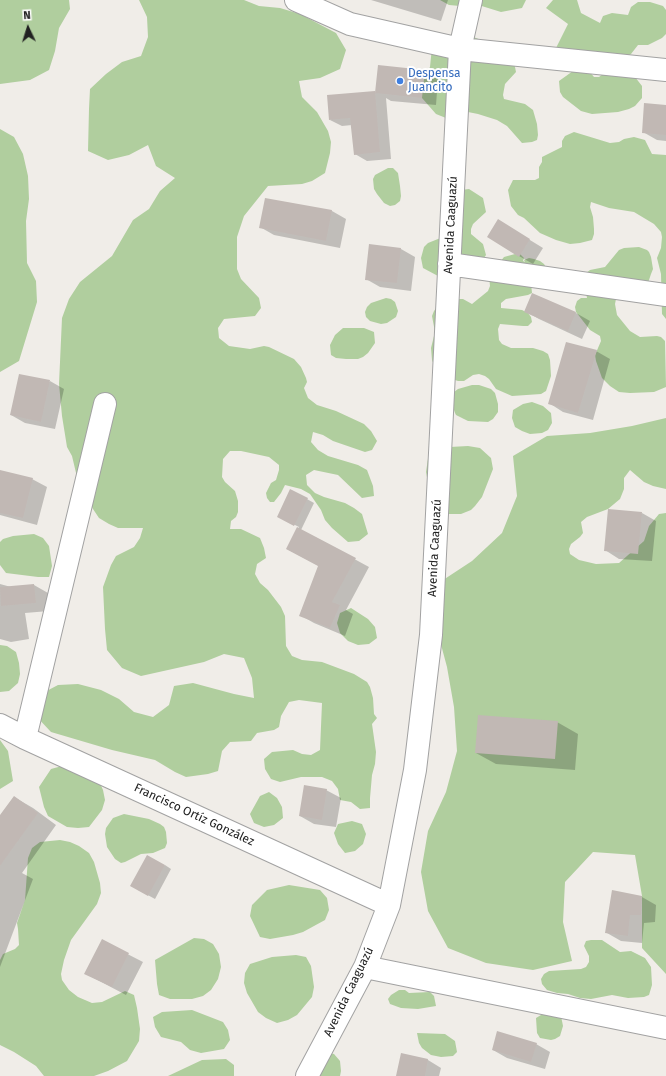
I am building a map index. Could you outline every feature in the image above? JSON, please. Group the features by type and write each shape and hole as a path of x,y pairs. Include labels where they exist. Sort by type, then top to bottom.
{"street":[{"path":"296,0 350,24 460,49 666,70"},
{"name":"Avenida Caaguazú","path":"307,1076 365,967 389,905 414,770 431,635 460,49 471,0"},
{"path":"449,264 666,295"},
{"path":"26,738 105,404"},
{"name":"Francisco Ortíz González","path":"0,725 389,905"},
{"path":"365,967 666,1028"}],"green space":[{"path":"0,0 69,0 70,9 59,28 55,51 49,70 30,80 0,84"},
{"path":"139,0 244,0 259,6 280,8 300,14 336,33 346,50 340,69 320,78 299,81 302,97 317,112 328,131 331,142 325,173 312,181 302,184 268,186 244,216 237,237 237,269 241,279 259,298 261,308 255,316 224,319 218,328 219,338 229,346 250,349 264,346 269,347 294,359 301,367 306,378 307,382 304,388 308,398 317,405 336,411 364,424 371,431 377,441 372,450 365,452 333,441 323,435 313,432 311,442 318,450 328,456 358,465 367,470 373,486 374,496 362,498 338,475 314,470 306,475 307,485 315,493 345,503 362,514 368,534 359,541 348,542 325,520 321,510 310,494 301,489 285,485 274,502 270,502 266,493 271,483 276,480 279,465 269,457 241,451 230,451 223,459 222,477 225,482 235,491 238,501 238,512 236,517 231,521 230,529 241,529 260,538 264,548 266,558 257,564 255,574 260,583 268,590 281,607 285,616 286,646 292,656 302,660 322,662 354,674 367,682 370,687 373,698 374,714 377,718 372,724 376,752 372,775 370,808 360,809 351,802 340,800 338,789 332,781 322,777 301,777 280,782 271,779 265,769 264,759 272,752 293,750 302,754 311,755 320,750 322,703 299,700 289,702 281,716 279,727 274,730 257,733 251,741 230,742 222,751 218,771 186,777 155,760 112,750 51,732 36,716 39,695 58,685 78,684 101,690 119,699 134,712 153,717 169,705 174,686 193,683 254,698 252,678 244,658 224,654 204,662 141,676 122,668 107,650 103,587 116,556 134,547 140,538 143,528 118,528 99,518 77,477 72,456 67,447 59,384 62,318 69,299 80,282 112,256 133,220 149,209 160,191 175,178 156,166 148,145 129,155 108,160 88,151 90,89 122,62 141,56 148,37 147,17"},
{"path":"440,0 526,0 522,8 501,12 472,3 460,6 449,5"},
{"path":"553,0 577,0 581,13 600,23 603,16 612,13 628,15 631,7 638,2 650,2 663,6 666,10 666,34 662,38 648,45 638,45 631,54 617,61 554,52 568,24 546,8"},
{"path":"471,36 481,40 514,62 516,72 505,84 503,95 504,99 525,104 533,110 537,124 537,140 522,143 507,126 497,120 478,114 468,112 446,118 436,114 422,98 421,82 430,67 432,47"},
{"path":"588,70 594,77 599,77 603,74 635,77 642,86 642,98 635,106 618,112 592,114 581,111 563,97 560,92 559,81 573,71"},
{"path":"0,129 14,137 23,154 28,176 29,199 26,221 27,263 36,281 37,302 19,361 0,372"},
{"path":"574,132 610,143 619,142 624,139 634,137 645,140 652,154 666,155 666,319 662,314 661,274 657,258 661,248 662,237 661,232 654,224 634,212 609,208 591,202 590,207 594,229 592,240 570,244 540,233 524,218 518,215 511,206 508,190 513,180 535,180 539,178 539,167 542,162 542,157 562,147 562,141 565,136"},
{"path":"388,168 393,168 398,173 401,196 400,201 395,205 390,206 384,203 377,194 374,189 373,179 375,175"},
{"path":"469,189 483,198 486,212 473,224 471,234 483,244 486,255 477,268 438,276 423,268 421,258 424,247 428,243 448,235 445,192"},
{"path":"639,247 649,252 653,269 648,283 616,299 615,304 617,315 630,331 640,337 657,336 661,337 665,341 666,387 654,392 619,392 602,378 596,361 595,355 601,341 600,336 590,330 576,312 575,307 577,301 581,298 587,298 585,287 586,273 590,270 605,267 619,250 624,248"},
{"path":"520,254 524,258 523,261 525,262 524,260 529,258 540,261 547,269 531,283 532,293 506,299 501,303 501,308 522,310 528,313 532,322 528,326 500,324 498,329 499,340 502,344 511,348 533,348 548,354 551,376 546,391 541,394 512,396 496,389 489,379 479,374 473,375 464,381 458,381 452,379 434,365 432,360 431,348 435,332 432,316 437,307 458,299 463,299 472,304 488,291 490,286 489,276 504,257"},
{"path":"386,298 395,302 398,311 396,317 387,323 381,324 370,321 366,317 365,312 367,307 371,303"},
{"path":"343,328 364,328 374,332 375,343 368,353 358,359 336,358 331,355 330,345 335,335"},
{"path":"472,385 479,385 491,389 495,393 498,404 498,412 493,419 488,422 468,421 455,413 452,404 454,392 458,389"},
{"path":"532,402 543,406 551,413 552,423 548,430 542,433 530,434 522,431 515,427 512,418 513,410 523,404"},
{"path":"666,418 666,489 644,482 630,470 624,478 624,489 620,499 608,509 587,517 581,522 583,533 571,544 569,549 570,554 579,560 596,564 619,563 644,541 649,526 659,514 666,513 666,974 642,948 642,896 635,855 593,852 565,882 563,922 572,961 533,970 486,963 448,948 428,911 421,872 428,831 446,792 457,751 454,707 447,667 436,626 437,584 472,561 502,533 517,496 513,456 547,436 590,433 632,426"},
{"path":"468,446 480,448 491,458 493,469 482,497 475,506 471,510 461,514 449,514 444,512 429,488 426,472 429,452 432,448"},
{"path":"34,534 43,538 49,546 52,566 49,577 6,573 0,565 0,542 3,539 13,536"},
{"path":"351,608 368,619 375,627 377,638 369,644 358,645 348,641 340,633 337,623 340,613"},
{"path":"0,645 7,646 16,652 20,674 18,683 9,691 0,692"},
{"path":"0,740 8,751 13,781 0,789"},
{"path":"62,766 99,781 103,790 105,800 102,810 89,827 67,827 48,816 44,807 39,787 51,769"},
{"path":"269,792 277,798 282,807 283,818 274,825 264,827 254,823 250,814 260,796"},
{"path":"124,814 149,819 164,827 167,843 165,848 153,853 141,854 121,863 115,859 107,847 105,834 106,828 113,818"},
{"path":"352,821 362,824 366,834 363,844 355,851 345,853 338,844 334,833 338,824"},
{"path":"60,840 79,846 89,853 94,862 100,883 101,893 97,904 71,940 64,960 61,974 62,980 69,990 78,997 92,1003 102,1002 125,991 134,995 137,1008 140,1029 139,1041 127,1061 108,1071 94,1076 44,1076 36,1066 0,1045 0,960 3,954 15,949 19,945 17,923 25,900 28,858 32,848 40,842"},
{"path":"289,885 320,890 327,898 329,910 325,920 303,932 293,935 270,939 260,937 250,916 252,905 267,890"},
{"path":"194,938 204,939 213,944 219,954 221,967 218,979 211,990 203,996 192,999 170,999 159,995 155,960"},
{"path":"602,940 620,952 631,951 645,958 651,967 652,985 649,995 644,997 628,998 612,995 591,999 580,998 547,990 542,984 541,979 544,974 549,971 581,969 586,967 589,962 589,956 584,946 586,941"},
{"path":"296,955 306,957 311,966 314,987 312,997 297,1015 288,1020 277,1023 258,1012 247,993 244,983 245,973 250,964 272,957"},
{"path":"399,990 405,990 409,993 430,992 434,996 436,1006 418,1009 401,1008 390,1004 388,999"},
{"path":"192,1010 223,1022 228,1030 230,1040 224,1049 201,1053 190,1050 181,1042 161,1037 155,1027 153,1017 162,1012"},
{"path":"541,1015 561,1016 563,1026 560,1036 551,1040 540,1038 537,1033 536,1018"},
{"path":"417,1033 445,1034 455,1041 457,1052 453,1056 441,1057 431,1055 422,1048 419,1043"},
{"path":"324,1052 334,1054 340,1061 340,1076 308,1076"},
{"path":"226,1059 234,1065 234,1076 168,1076 202,1060"}],"building":[{"name":"Despensa Juancito","path":"378,65 425,70 422,98 375,93"},
{"path":"375,91 380,152 354,155 350,118 329,120 327,95"},
{"path":"644,103 666,105 666,135 642,133"},
{"path":"265,198 332,210 326,241 259,228"},
{"path":"498,219 530,239 519,257 487,237"},
{"path":"369,244 401,248 397,283 365,280"},
{"path":"532,293 576,312 568,331 524,312"},
{"path":"566,342 597,350 578,413 548,404"},
{"path":"19,374 50,380 41,422 10,415"},
{"path":"0,470 33,478 23,518 0,513"},
{"path":"290,489 308,498 294,526 277,517"},
{"path":"608,509 642,512 638,554 604,551"},
{"path":"297,527 356,558 332,602 340,605 330,628 299,616 318,566 286,549"},
{"path":"34,584 36,603 1,606 0,587"},
{"path":"478,715 558,721 555,759 475,753"},
{"path":"304,785 327,789 322,820 299,816"},
{"path":"14,796 38,813 0,866 0,815"},
{"path":"147,855 165,865 148,896 130,886"},
{"path":"612,890 642,896 641,915 630,915 628,936 605,933"},
{"path":"102,939 129,953 112,987 84,974"},
{"path":"497,1031 537,1043 531,1062 492,1050"},
{"path":"401,1053 428,1059 425,1076 396,1076"}],"place":[{"name":"Despensa Juancito","path":"400,81"}]}
